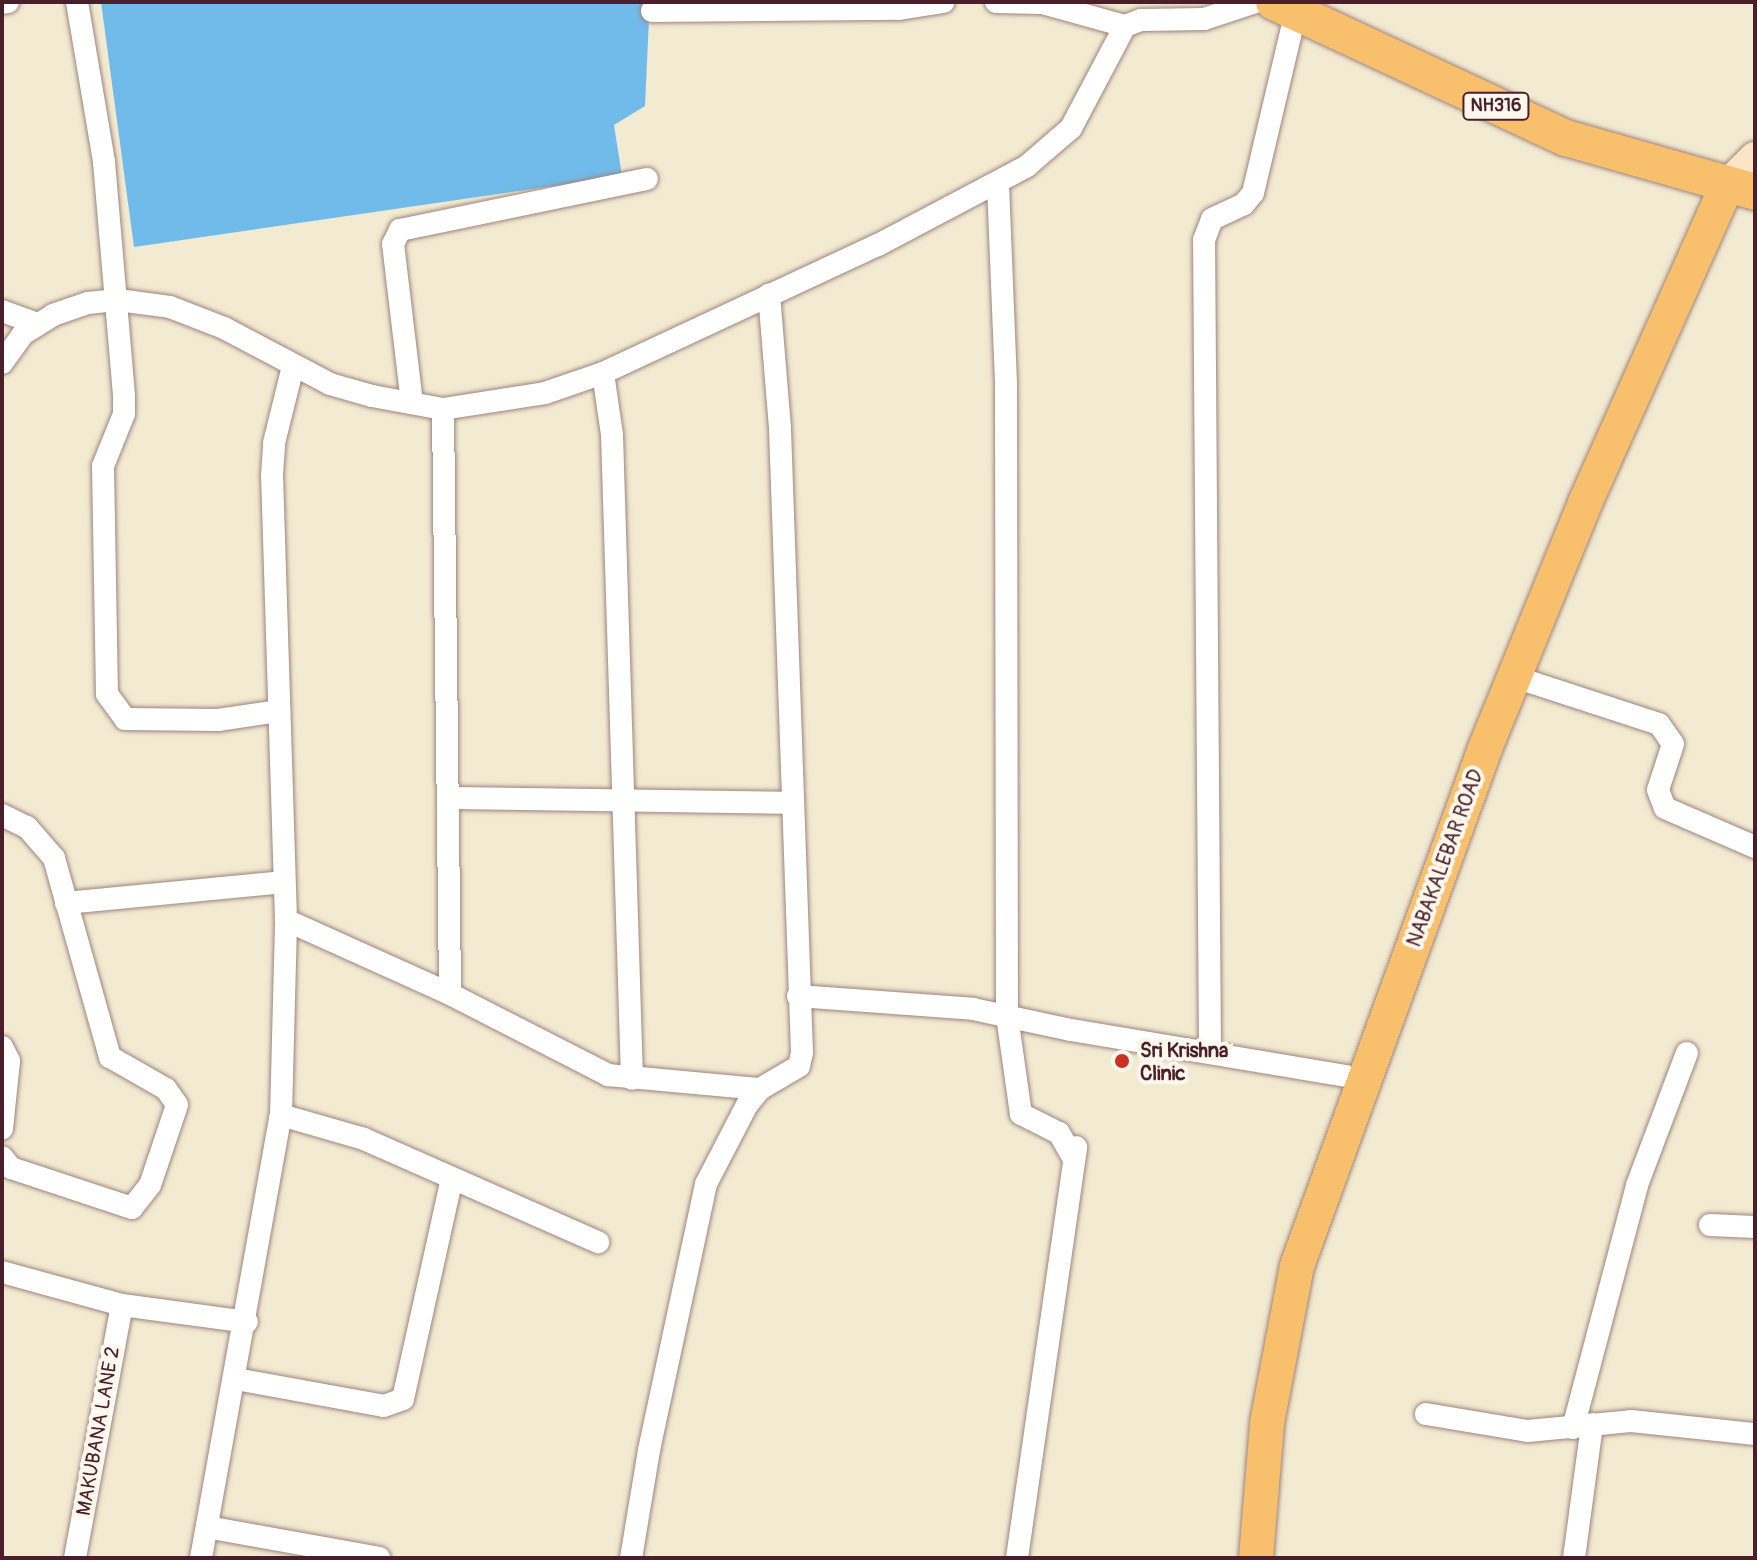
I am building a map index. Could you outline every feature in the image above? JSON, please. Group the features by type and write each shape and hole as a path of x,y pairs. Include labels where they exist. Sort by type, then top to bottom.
{"highway":[{"name":"NH316","path":"1289,6 1566,138 1741,189"}],"main road":[{"path":"1741,189 1755,158"},
{"name":"NABAKALEBAR ROAD","path":"1256,1558 1267,1423 1293,1280 1515,677 1585,503 1741,189"}],"street":[{"path":"2,3 8,2"},
{"path":"77,2 104,162 118,300 124,414 107,450 102,482 111,705 125,719 174,721 279,711"},
{"path":"652,11 899,9 943,2"},
{"path":"996,2 1042,3 1125,26 1141,20 1204,19 1256,2"},
{"path":"1210,1052 1204,240 1212,219 1244,204 1253,193 1289,6"},
{"path":"2,363 23,334 38,324 88,303 118,300 170,307 224,328 330,384 412,403 443,409 545,393 603,373 998,184 1071,128 1125,26"},
{"path":"412,403 393,244 400,230 647,179"},
{"path":"998,184 1006,399 1007,1016 1021,1114 1059,1133 1076,1148 1017,1558"},
{"path":"631,1558 706,1184 760,1089 799,1066 780,428 769,294"},
{"path":"2,311 38,324"},
{"path":"201,1558 247,1322 281,1115 286,920 272,475 274,443 293,366"},
{"path":"603,373 612,435 620,804 632,1079"},
{"path":"443,409 450,994"},
{"path":"1515,677 1659,724 1673,744 1658,790 1665,808 1755,847"},
{"path":"448,798 620,804 791,803"},
{"path":"2,815 43,841 54,858 105,1048 120,1066 166,1089 174,1097 176,1113 144,1198 132,1208 11,1168 2,1157"},
{"path":"66,903 284,882"},
{"path":"286,920 450,994 586,1066 632,1079 760,1089"},
{"path":"798,996 930,1004 1365,1079"},
{"path":"2,1047 9,1061 2,1129"},
{"path":"1574,1558 1582,1426 1637,1185 1687,1053"},
{"path":"281,1115 364,1139 598,1242"},
{"path":"236,1379 384,1406 403,1399 452,1178"},
{"path":"1710,1225 1755,1227"},
{"path":"2,1272 122,1305 247,1322"},
{"name":"MAKUBANA LANE 2","path":"75,1558 122,1305"},
{"path":"1426,1414 1515,1430 1692,1424 1755,1434"},
{"path":"207,1527 379,1558"}],"water":[{"path":"101,2 643,2 649,18 645,106 614,125 622,176 134,247"}],"place":[{"name":"Sri Krishna Clinic","path":"1122,1061"}]}
